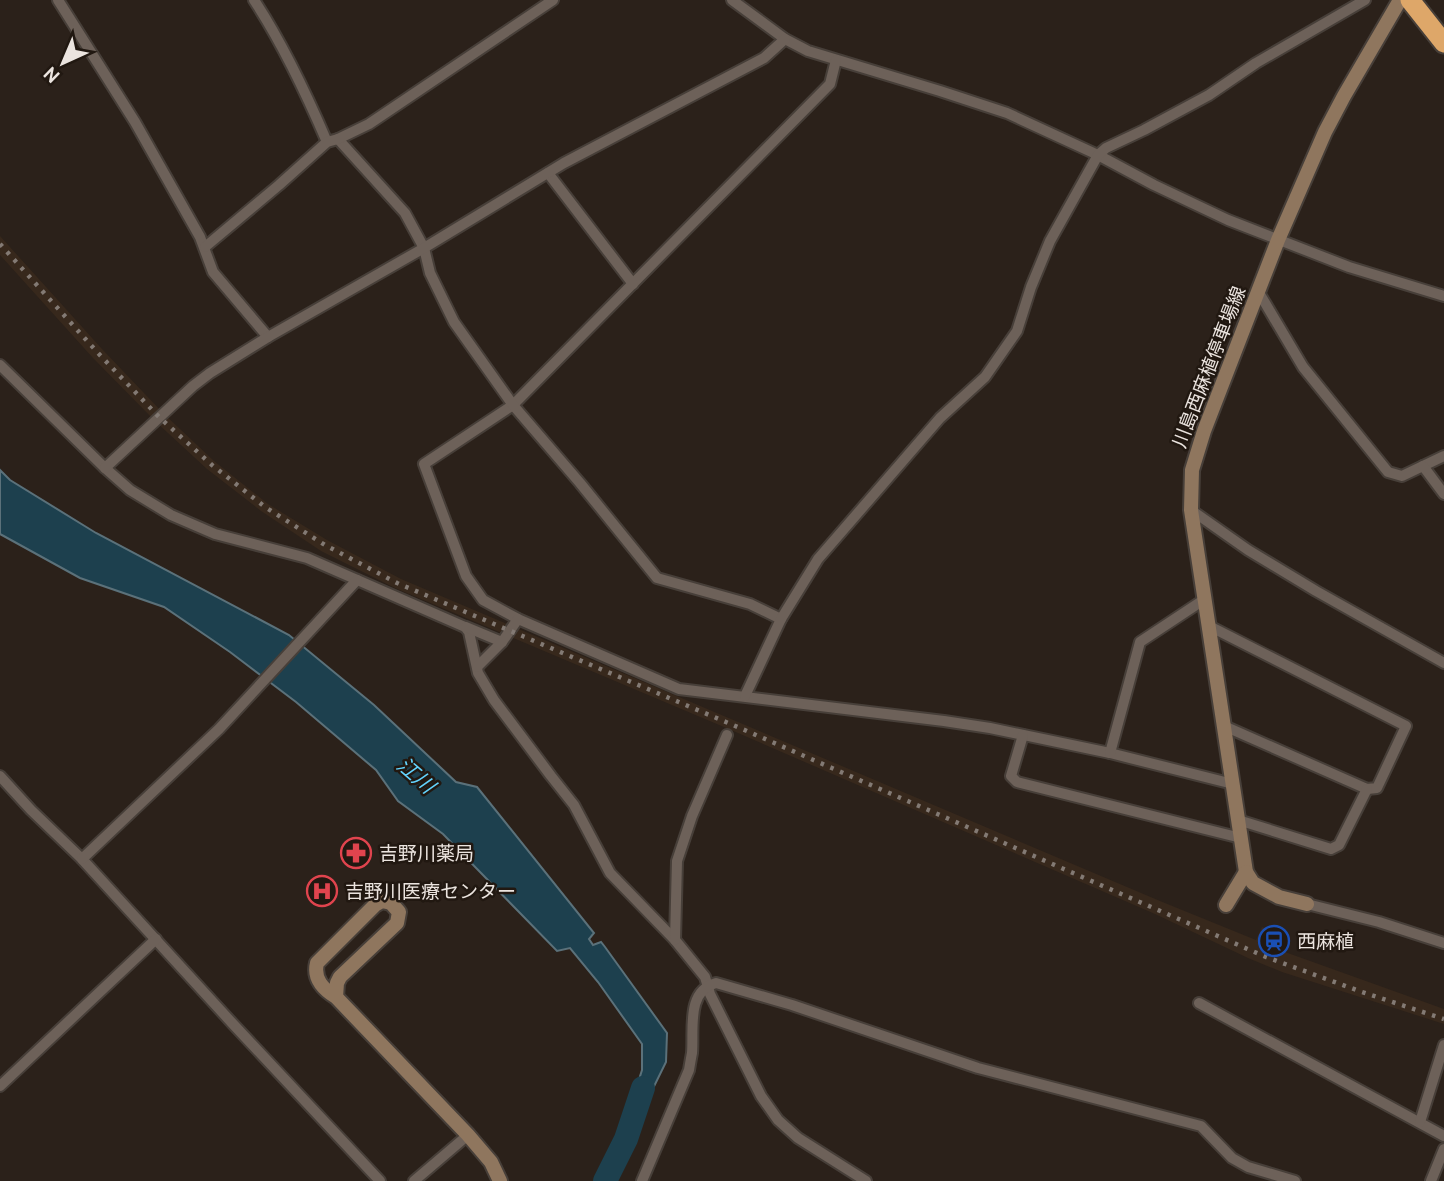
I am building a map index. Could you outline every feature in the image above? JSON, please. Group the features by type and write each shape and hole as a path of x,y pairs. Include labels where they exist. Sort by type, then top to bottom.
{"highway":[{"path":"1410,0 1444,43"}],"main road":[{"name":"川島西麻植停車場線","path":"1246,872 1191,510 1192,470 1204,431 1278,240 1325,132 1400,0"},
{"path":"1246,872 1252,883 1279,897 1307,904"},
{"path":"1226,905 1246,872"},
{"path":"336,997 340,977 397,923 399,912 391,903 382,901 375,905 317,963 316,979 468,1135 491,1163 500,1181"}],"street":[{"path":"58,0 135,122 205,247 213,272 268,337"},
{"path":"254,0 332,141 405,213 424,248 430,273 454,322 513,405 657,578 750,604 781,619"},
{"path":"205,247 332,141 369,124 553,0"},
{"path":"732,0 785,39 807,51 1007,113 1228,220 1349,267 1444,296"},
{"path":"745,696 781,619 818,559 940,418 985,377 1017,331 1050,241 1098,155 1106,148 1209,96 1256,63 1365,0"},
{"path":"105,468 210,373 548,173 764,58 785,39"},
{"path":"836,60 830,85 513,405 424,464 466,576 483,600 518,619 679,689 944,721 1110,753 1233,785"},
{"path":"548,173 632,284"},
{"path":"1258,291 1303,367 1388,472 1402,476 1444,456"},
{"path":"0,365 130,490 171,515 215,534 307,558 502,642"},
{"path":"1423,466 1444,494"},
{"path":"1191,510 1248,551 1444,663"},
{"path":"82,859 219,729 357,580"},
{"path":"1110,753 1140,642 1205,599"},
{"path":"477,667 502,642 518,619"},
{"path":"1209,626 1406,726 1377,788 1367,789 1224,726"},
{"path":"465,627 469,632 478,673 494,700 574,805 610,873 675,940 705,977 710,994 761,1096 778,1120 798,1138 866,1181"},
{"path":"1023,735 1011,776 1017,782 1241,838"},
{"path":"675,940 677,861 692,816 727,736"},
{"path":"0,776 82,859 380,1181"},
{"path":"1238,820 1331,849 1339,845 1367,789"},
{"path":"1307,904 1380,922 1444,943"},
{"path":"0,1086 156,939"},
{"path":"642,1181 689,1070 695,1003 708,985 716,983 792,1004 978,1068 1201,1126 1232,1158 1248,1167 1294,1181"},
{"path":"1199,1003 1444,1136"},
{"path":"1420,1122 1444,1045"},
{"path":"414,1181 468,1135"},
{"path":"1431,1181 1444,1149"}],"shaded area":[{"path":"0,236 102,349 163,413 214,461 268,504 327,540 401,579 1160,901 1256,940 1262,927 1290,939 1285,952 1444,1009 1444,1024 1282,972 1248,958 1155,914 731,730 395,588 321,551 261,511 207,469 155,421 93,358 0,255"}],"water":[{"path":"0,470 10,480 96,533 289,635 374,705 456,782 477,787 594,933 589,939 593,945 601,942 667,1033 666,1062 637,1121 627,1117 642,1070 642,1044 570,948 557,951 443,834 398,801 376,770 296,702 230,652 164,607 80,578 0,534"}],"waterway":[{"name":"江川","path":"605,1181 626,1139 643,1088"}],"railway":[{"path":"0,244 159,417 212,465 265,507 325,545 397,583 733,725 1266,957 1444,1019"}],"place":[{"name":"吉野川薬局","path":"356,853"},
{"name":"吉野川医療センター","path":"322,891"},
{"name":"西麻植","path":"1274,941"}]}
